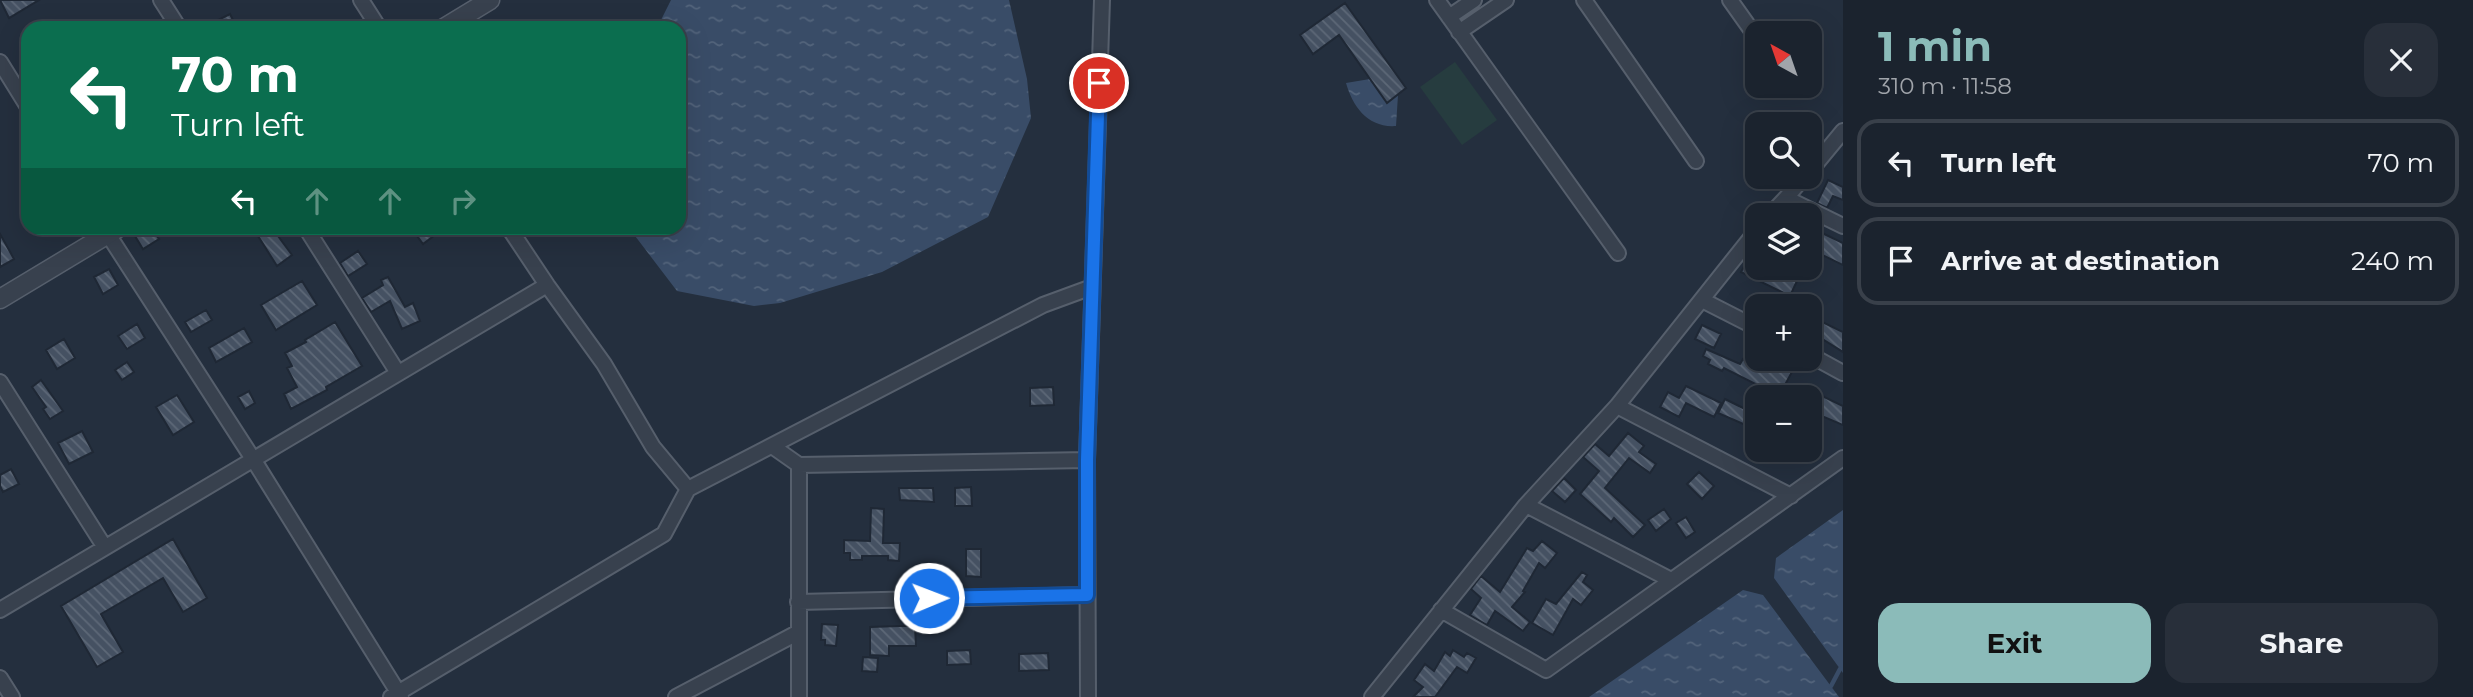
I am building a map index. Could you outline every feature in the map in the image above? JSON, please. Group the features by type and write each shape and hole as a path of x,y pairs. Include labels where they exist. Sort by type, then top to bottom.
{"street":[{"path":"160,0 174,21"},
{"path":"361,0 374,21"},
{"path":"456,21 490,0"},
{"path":"1088,697 1087,460 1102,0"},
{"path":"1437,0 1618,253"},
{"path":"1449,17 1474,0"},
{"path":"1459,32 1506,0"},
{"path":"1584,0 1696,161"},
{"path":"1730,0 1745,21"},
{"path":"0,62 21,96"},
{"path":"1822,156 1843,131"},
{"path":"1781,203 1794,189"},
{"path":"1786,198 1843,226"},
{"path":"0,299 102,235"},
{"path":"113,235 253,458 397,696 664,534 688,489 1043,305 1091,286"},
{"path":"310,235 398,373"},
{"path":"514,235 604,364 653,447 688,489"},
{"path":"1372,697 1526,505 1617,406 1745,245"},
{"path":"0,610 547,285"},
{"path":"1702,300 1745,322"},
{"path":"1822,362 1843,373"},
{"path":"0,382 104,546"},
{"path":"1617,406 1791,496"},
{"path":"772,446 799,466 1087,460"},
{"path":"1441,610 1546,670 1843,458"},
{"path":"799,466 799,697"},
{"path":"1526,505 1671,580"},
{"path":"798,601 1087,595"},
{"path":"676,697 799,632"},
{"path":"0,678 12,697"}],"green space":[{"path":"1455,62 1497,120 1462,145 1420,87"}],"water":[{"path":"671,0 1009,0 1027,79 1031,118 988,217 882,272 780,303 754,306 677,291 634,235 686,235 686,21 660,21"},
{"path":"1370,79 1387,103 1398,95 1396,126 1377,124 1370,120 1353,100 1346,83"},
{"path":"1843,510 1843,673 1774,578 1776,558"},
{"path":"1743,590 1763,595 1839,697 1589,697"}],"building":[{"path":"0,0 39,0 9,18"},
{"path":"1345,3 1406,88 1387,103 1339,35 1313,54 1300,35"},
{"path":"230,14 234,21 216,21"},
{"path":"1828,180 1843,187 1843,200 1833,196 1827,208 1822,203 1817,203"},
{"path":"1822,233 1843,243 1843,265 1822,255"},
{"path":"0,234 14,259 0,267"},
{"path":"134,235 156,235 159,239 143,249"},
{"path":"257,235 277,235 292,255 277,266"},
{"path":"416,235 435,235 423,244"},
{"path":"358,251 367,264 348,276 340,263"},
{"path":"109,269 118,285 103,294 94,277"},
{"path":"388,277 405,307 413,303 420,321 402,329 390,301 371,312 362,298 383,285 381,280"},
{"path":"1757,280 1797,280 1791,294"},
{"path":"302,281 317,305 276,330 261,305"},
{"path":"206,310 212,320 191,332 185,322"},
{"path":"335,322 362,366 326,387 327,390 291,409 284,394 297,387 287,368 292,366 285,353"},
{"path":"1822,322 1843,332 1843,352 1822,339"},
{"path":"137,324 145,338 127,349 118,336"},
{"path":"1702,325 1721,334 1714,348 1695,339"},
{"path":"244,328 252,342 216,362 209,348"},
{"path":"64,339 75,358 57,369 46,350"},
{"path":"1706,349 1740,364 1743,359 1745,371 1792,371 1785,385 1757,385 1724,368 1722,371 1708,364 1710,360 1703,356"},
{"path":"127,362 134,372 122,380 115,370"},
{"path":"41,380 63,411 50,419 43,409 46,407 32,387"},
{"path":"1686,386 1721,403 1714,417 1686,403 1679,417 1660,407 1668,392 1679,398"},
{"path":"1053,387 1054,405 1030,406 1030,388"},
{"path":"249,391 255,403 245,409 238,397"},
{"path":"177,395 194,422 173,435 156,407"},
{"path":"1822,396 1843,406 1843,425 1822,416"},
{"path":"1725,399 1745,409 1745,425 1718,413"},
{"path":"82,431 93,452 69,464 58,443"},
{"path":"1628,433 1644,446 1639,452 1656,464 1650,473 1629,458 1605,488 1645,525 1633,537 1614,518 1611,522 1580,494 1599,471 1583,457 1595,444 1609,456"},
{"path":"11,469 19,484 3,492 0,475"},
{"path":"1699,472 1714,486 1702,499 1687,484"},
{"path":"1564,478 1576,490 1565,502 1552,491"},
{"path":"971,487 972,506 955,506 955,488"},
{"path":"899,488 933,488 934,502 900,500"},
{"path":"871,508 884,509 883,543 900,543 899,561 888,560 888,556 862,556 862,560 850,560 850,553 844,553 844,540 870,541"},
{"path":"1664,509 1671,519 1656,531 1648,520"},
{"path":"1686,517 1695,532 1686,538 1676,523"},
{"path":"173,539 207,598 183,612 163,578 101,614 123,652 97,667 61,606"},
{"path":"1542,541 1557,553 1545,568 1539,563 1523,591 1525,592 1512,607 1530,622 1523,631 1495,611 1487,625 1470,615 1481,598 1471,589 1481,576 1500,592 1527,548 1533,551"},
{"path":"966,549 981,549 981,577 966,576"},
{"path":"1582,572 1587,575 1583,582 1593,590 1581,605 1573,599 1553,635 1532,623 1546,599 1556,604"},
{"path":"822,624 838,625 836,646 825,645 825,640 821,640"},
{"path":"915,626 916,646 889,646 889,656 870,655 870,627"},
{"path":"970,650 971,664 947,665 947,651"},
{"path":"1453,650 1464,657 1467,653 1476,658 1467,673 1457,667 1435,697 1413,697 1423,687 1414,680 1425,664 1434,671 1445,652 1450,656"},
{"path":"1048,653 1049,670 1019,671 1019,654"},
{"path":"863,657 878,658 877,672 862,671"}],"waterway":[{"path":"1831,686 1840,669"}],"route":[{"path":"929,598 1087,595 1091,286 1099,83"}]}
